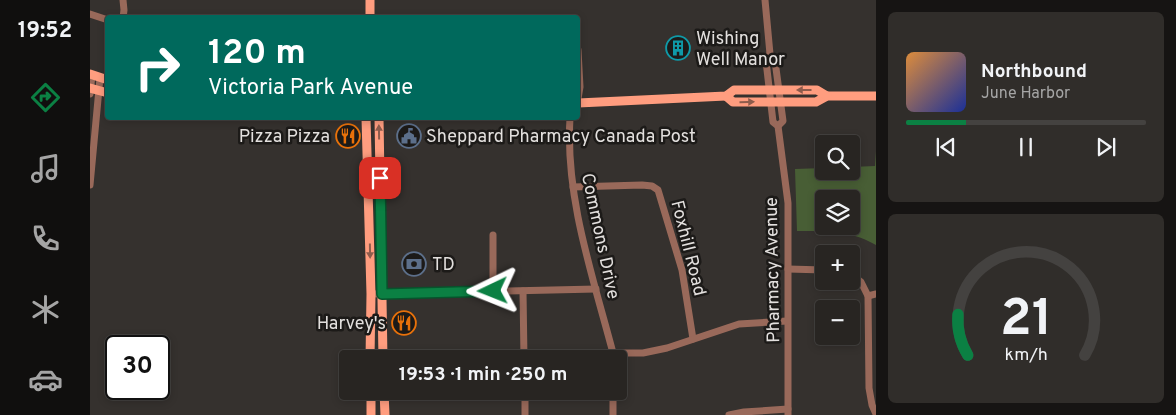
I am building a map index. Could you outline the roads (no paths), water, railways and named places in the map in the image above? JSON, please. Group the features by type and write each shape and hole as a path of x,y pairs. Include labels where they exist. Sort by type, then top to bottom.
{"main road":[{"path":"370,0 370,15"},
{"path":"580,103 726,96 734,90 817,90 827,96"},
{"path":"726,96 733,102 816,102 827,96 876,96"},
{"path":"366,120 371,294 370,350"},
{"path":"379,120 383,350"},
{"path":"371,400 372,415"},
{"path":"384,400 385,415"}],"street":[{"path":"123,0 123,15"},
{"name":"Pharmacy Avenue","path":"765,0 770,54 775,61 783,121 778,126"},
{"path":"90,14 105,19"},
{"name":"Pharmacy Avenue","path":"770,54 766,61 770,102 773,122 778,126 788,203 788,412"},
{"path":"90,185 97,77"},
{"name":"Commons Drive","path":"570,120 573,186 611,350"},
{"name":"Foxhill Road","path":"573,186 642,185 652,186 658,190 682,270 693,339"},
{"path":"493,235 493,291"},
{"path":"788,269 815,270"},
{"path":"860,281 872,295 872,373 869,388 872,405 876,414"},
{"path":"371,294 596,289"},
{"path":"523,291 524,350"},
{"path":"627,355 643,353 739,324 787,321"},
{"path":"525,400 525,415"},
{"path":"613,400 613,415"},
{"path":"729,415 744,412 788,412"}],"place":[{"name":"Wishing Well Manor","path":"678,48"},
{"name":"Pizza Pizza","path":"348,136"},
{"name":"Sheppard Pharmacy Canada Post","path":"409,136"},
{"name":"TD","path":"414,264"},
{"name":"Harvey's","path":"404,323"}]}
